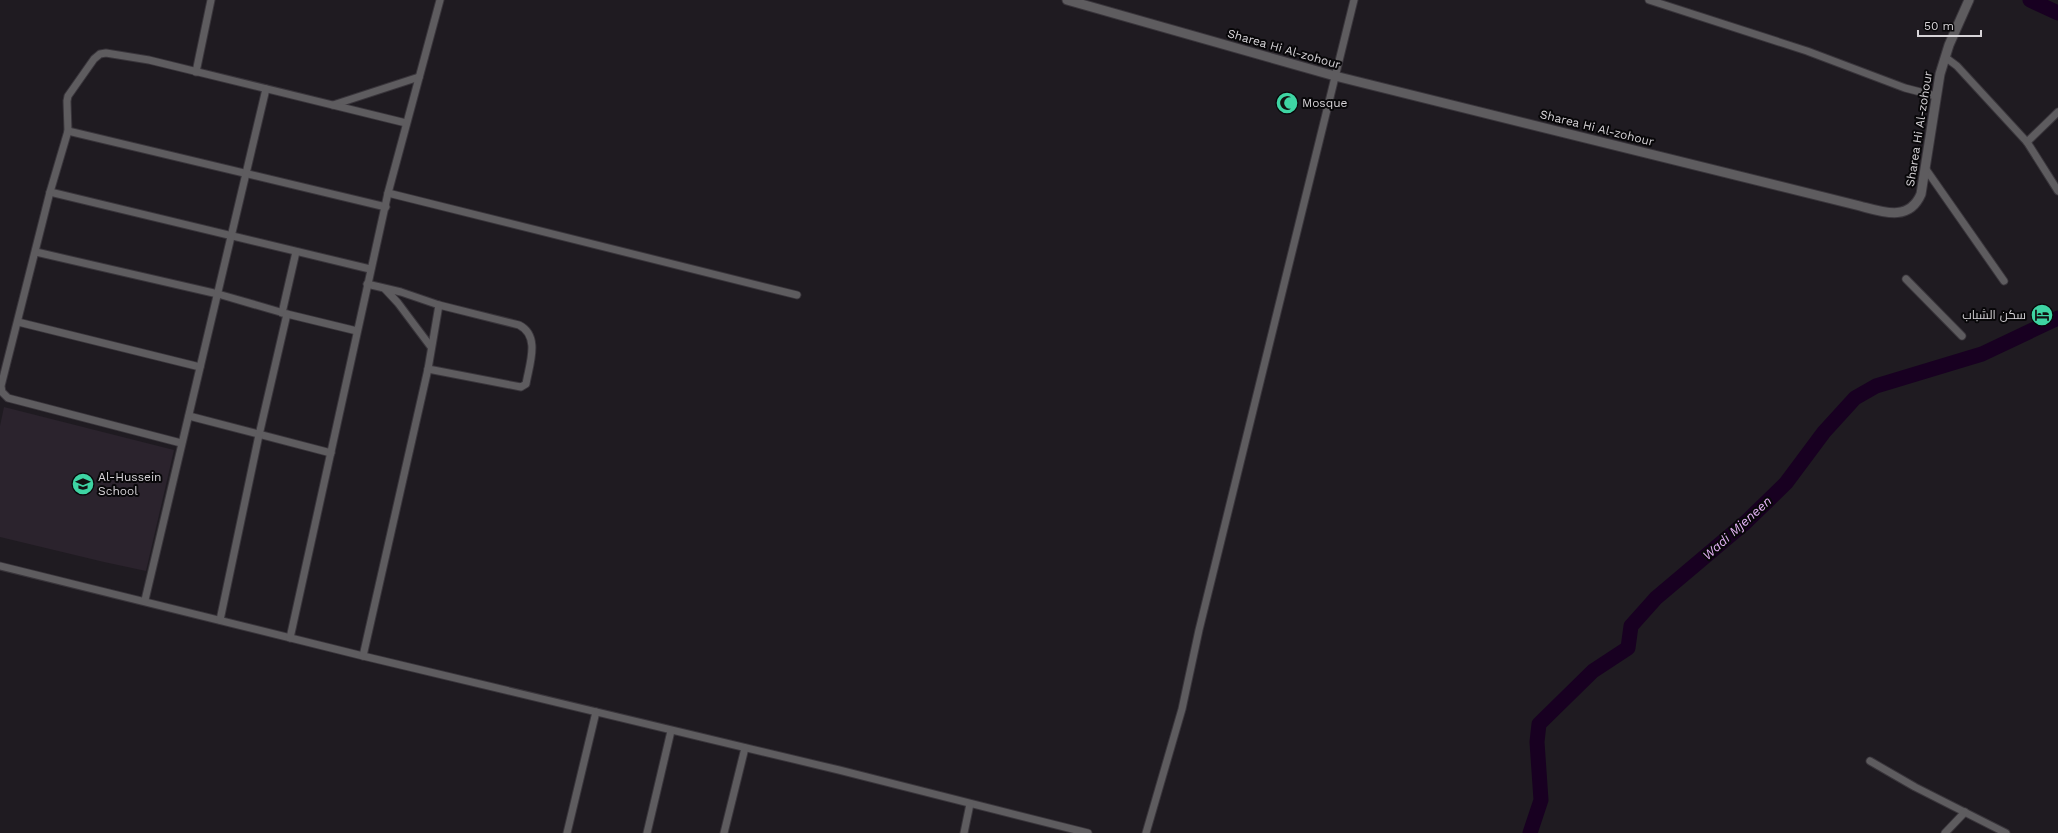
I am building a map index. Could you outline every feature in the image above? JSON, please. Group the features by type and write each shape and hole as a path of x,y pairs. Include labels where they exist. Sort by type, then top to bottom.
{"street":[{"path":"196,72 211,0"},
{"path":"290,638 370,269 406,123 440,0"},
{"name":"Sharea Hi Al-zohour","path":"1067,0 1335,76 1883,212 1898,213 1915,206 1921,194 1936,96 1944,57 1969,0"},
{"path":"1146,833 1182,709 1203,615 1354,0"},
{"path":"1649,0 1807,51 1905,88 1936,96"},
{"path":"181,443 4,396 1,386 50,192 68,131 68,96 94,58 100,54 114,54 196,72 406,123"},
{"path":"1944,57 1957,66 2027,142 2058,191"},
{"path":"333,105 418,77"},
{"path":"145,600 266,89"},
{"path":"2027,142 2058,112"},
{"path":"68,131 386,207"},
{"path":"1925,168 2004,281"},
{"path":"50,192 370,269"},
{"path":"388,193 797,295"},
{"path":"36,252 218,294 357,331"},
{"path":"220,620 285,313 296,252"},
{"path":"1906,280 1962,336"},
{"path":"367,284 401,292 440,305 526,329 532,340 526,384 522,387 428,369"},
{"path":"385,289 398,303 431,347"},
{"path":"363,656 428,369 440,305"},
{"path":"18,322 200,367"},
{"path":"188,416 331,453"},
{"path":"0,566 145,600 290,638 671,731 839,770 1088,833"},
{"path":"567,833 596,712"},
{"path":"647,833 671,731"},
{"path":"724,833 745,748"},
{"path":"1870,760 1915,787 2006,833"},
{"path":"964,833 970,804"},
{"path":"1945,833 1965,812"}],"shaded area":[{"name":"Al-Hussein School","path":"4,407 174,450 146,571 0,537 0,426"}],"waterway":[{"name":"Wadi Mjeneen","path":"2030,0 2058,13"},
{"name":"Wadi Mjeneen","path":"1530,833 1541,800 1537,742 1539,724 1593,671 1628,648 1631,626 1656,598 1746,522 1786,483 1824,432 1855,398 1876,386 1982,354 2058,318"}],"place":[{"name":"Mosque","path":"1287,103"},
{"name":"سكن الشباب","path":"2042,315"},
{"name":"Al-Hussein School","path":"83,484"}]}
